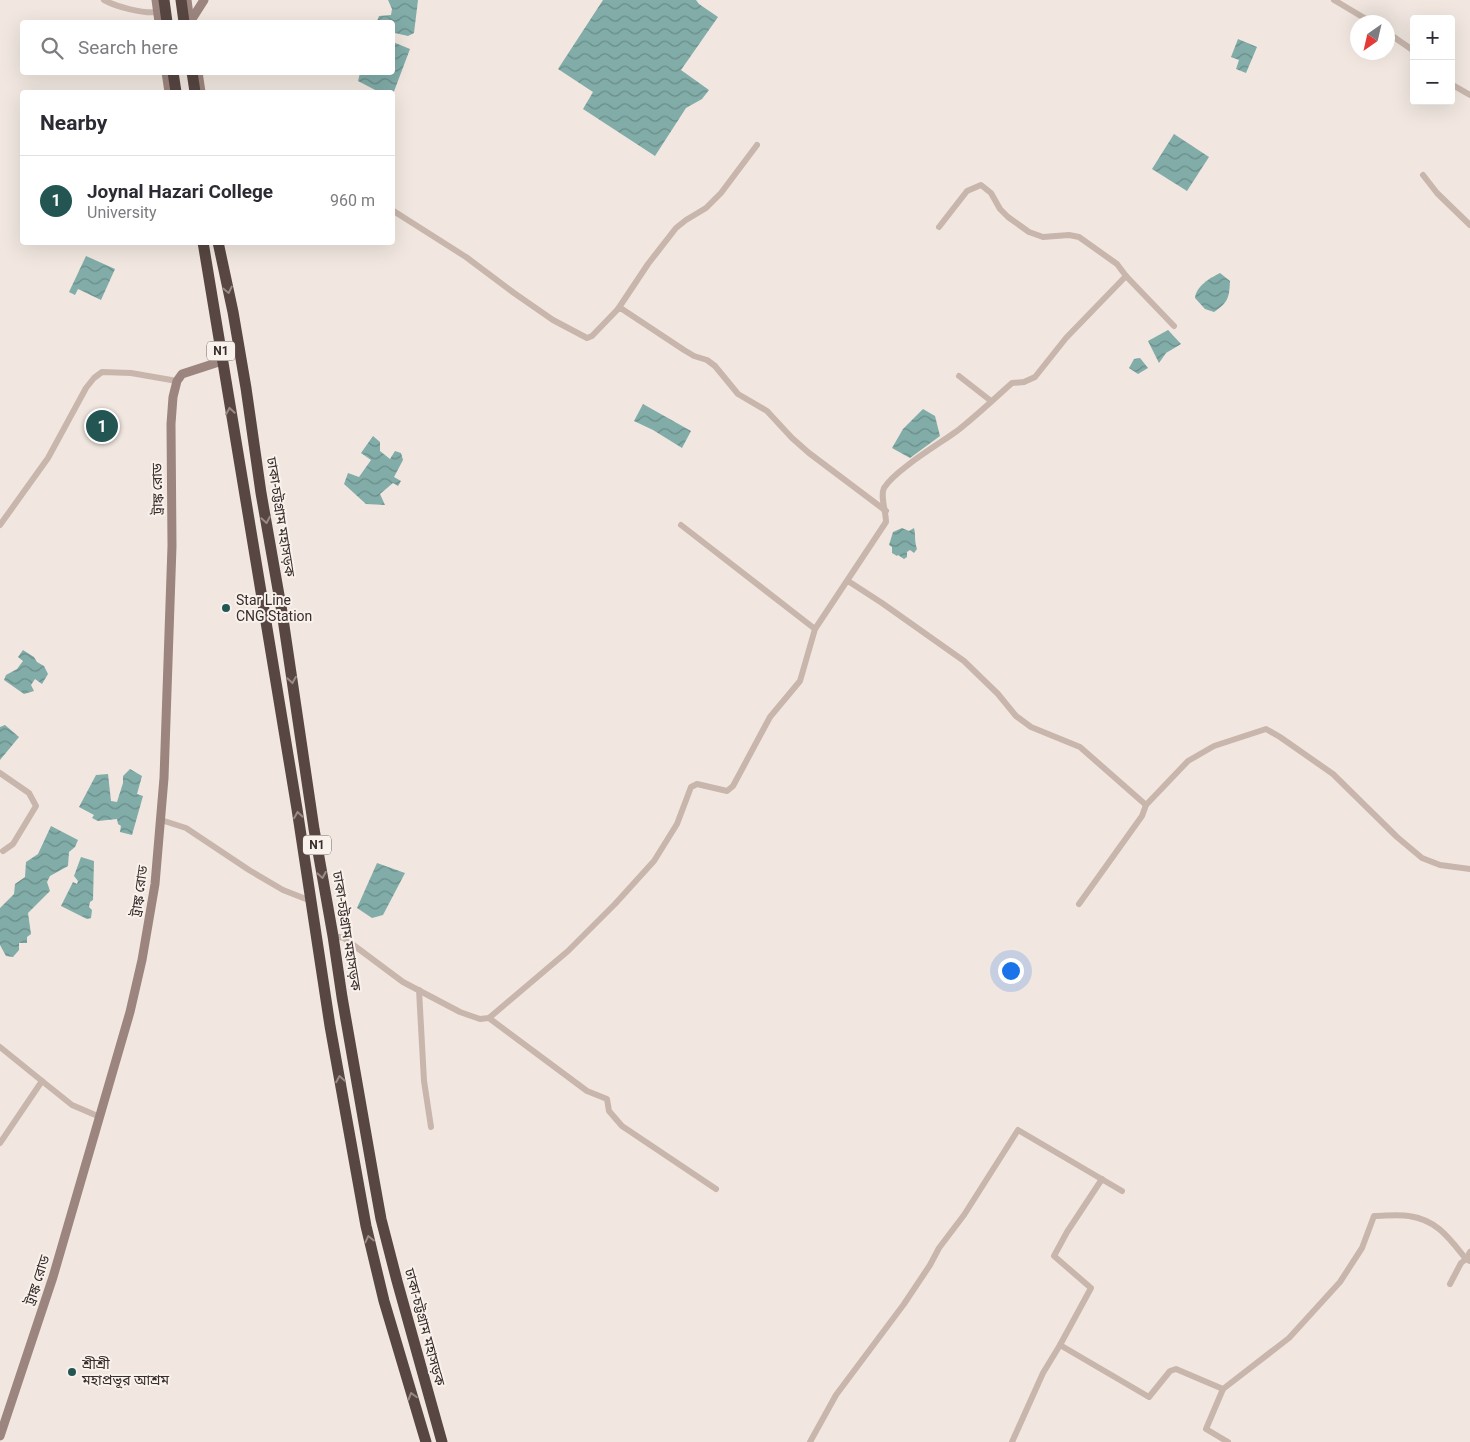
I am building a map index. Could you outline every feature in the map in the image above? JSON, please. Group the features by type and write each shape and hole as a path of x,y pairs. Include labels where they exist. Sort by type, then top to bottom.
{"highway":[{"path":"164,0 166,20"},
{"path":"181,0 184,20"},
{"path":"173,75 176,90"},
{"path":"192,75 195,90"},
{"name":"N1","path":"204,245 297,809 330,1026 366,1226 384,1301 426,1442"},
{"name":"ঢাকা-চট্টগ্রাম মহাসড়ক","path":"219,245 233,312 283,621 314,829 381,1219 442,1442"},
{"path":"215,314 233,312"},
{"path":"238,459 242,466 248,468 255,464 256,458"},
{"path":"243,489 250,480 256,481 260,486"}],"main road":[{"path":"156,0 159,20"},
{"path":"187,0 194,5 198,5 204,0"},
{"path":"187,0 190,20"},
{"path":"191,20 204,0"},
{"path":"166,75 169,90"},
{"path":"198,75 201,90"},
{"path":"177,381 182,374 222,361"},
{"name":"ট্রাঙ্ক রোড","path":"0,1436 53,1277 130,1012 142,960 155,884 164,778 172,546 171,424 173,397 177,381"}],"street":[{"path":"104,0 135,10 151,13 158,12"},
{"path":"1334,0 1359,15"},
{"path":"1395,39 1410,48"},
{"path":"1455,86 1470,95"},
{"path":"395,212 466,257 553,320 587,338 592,336 618,309 648,264 676,228 706,208 722,193 757,145"},
{"path":"1423,175 1436,193 1470,225"},
{"path":"939,227 966,191 981,185 990,193 1000,209 1008,217 1029,232 1043,237 1069,234 1079,237 1116,264 1174,326"},
{"path":"333,936 344,938 403,982 460,1012 480,1019 489,1018 568,951 615,904 654,861 677,824 691,787 697,784 727,791 733,786 770,717 800,681 815,629 886,522 886,511 882,495 885,488 899,472 958,430 1012,383 1024,382 1035,377 1066,338 1126,276"},
{"path":"618,309 622,309 684,350 694,356 707,360 715,366 738,394 767,411 808,453 886,511"},
{"path":"0,525 48,458 86,388 94,378 102,372 131,373 177,381"},
{"path":"958,376 991,401"},
{"path":"681,525 815,629"},
{"path":"848,581 964,661 998,694 1016,716 1031,727 1080,747 1146,805"},
{"path":"1079,904 1142,816 1146,805 1188,761 1214,746 1266,729 1332,774 1397,837 1422,858 1440,865 1470,869"},
{"path":"0,773 29,793 36,806 13,844 3,851"},
{"path":"161,820 186,828 283,890 311,901"},
{"path":"419,990 424,1081 431,1127"},
{"path":"489,1018 587,1091 607,1099 609,1111 622,1126 716,1188"},
{"path":"0,1047 72,1105 100,1117"},
{"path":"0,1143 42,1081"},
{"path":"810,1442 836,1395 904,1304 1018,1130 1122,1191"},
{"path":"1012,1442 1043,1373 1091,1288 1054,1256 1102,1179"},
{"path":"1228,1442 1206,1430 1224,1389 1288,1338 1340,1282 1362,1248 1374,1216 1409,1216 1432,1222 1444,1232 1468,1260"},
{"path":"1468,1260 1470,1252"},
{"path":"1450,1284 1461,1263 1468,1260"},
{"path":"1060,1345 1148,1397 1170,1371 1176,1369 1224,1389"}],"water":[{"path":"388,0 418,0 414,33 408,36 395,33 395,20 377,20 379,16 391,15 392,9"},
{"path":"603,0 696,0 718,17 681,70 709,90 702,99 686,108 655,156 583,109 593,92 558,69"},
{"path":"1238,39 1257,47 1246,73 1236,69 1239,60 1231,57"},
{"path":"395,43 410,49 395,90 375,90 358,81 360,75 395,75"},
{"path":"1174,134 1209,157 1187,191 1152,169"},
{"path":"86,256 115,269 101,300 78,289 75,295 69,292"},
{"path":"1220,273 1230,281 1229,292 1225,303 1214,312 1205,309 1195,298 1201,286"},
{"path":"1168,330 1181,344 1166,353 1159,363 1148,341"},
{"path":"1140,358 1148,368 1138,374 1129,368 1134,359"},
{"path":"643,404 691,431 682,448 634,421"},
{"path":"923,409 935,416 940,436 910,458 892,448 903,429"},
{"path":"373,436 380,442 380,451 390,459 395,451 401,453 403,460 394,477 401,481 398,486 393,483 380,494 385,505 366,504 344,484 348,473 359,477 371,460 361,453"},
{"path":"902,528 909,531 914,528 917,549 914,553 910,550 907,552 907,557 904,559 892,553 892,547 889,545 893,532"},
{"path":"23,650 44,666 48,674 42,684 35,679 31,685 34,691 24,694 4,680 6,675 17,669 23,661 18,657"},
{"path":"5,725 19,737 0,760 0,727"},
{"path":"130,769 142,776 137,794 143,796 132,835 120,832 121,826 118,824 117,819 98,821 92,818 94,815 79,807 96,775 108,774 111,801 117,802 123,783 123,776"},
{"path":"51,826 78,840 75,847 69,852 68,866 50,876 47,882 50,891 28,913 31,934 27,937 27,943 19,943 19,950 13,957 6,956 0,945 0,908 14,894 15,884 25,877 26,862 38,854"},
{"path":"81,857 94,861 93,900 90,902 89,907 92,910 91,918 87,919 61,906 73,882 77,884 78,881 74,876"},
{"path":"377,863 405,873 383,915 372,918 357,908"}],"place":[{"name":"Joynal Hazari College","path":"102,426"},
{"name":"Star Line CNG Station","path":"226,608"},
{"name":"শ্রীশ্রী মহাপ্রভূর আশ্রম","path":"72,1372"}]}
